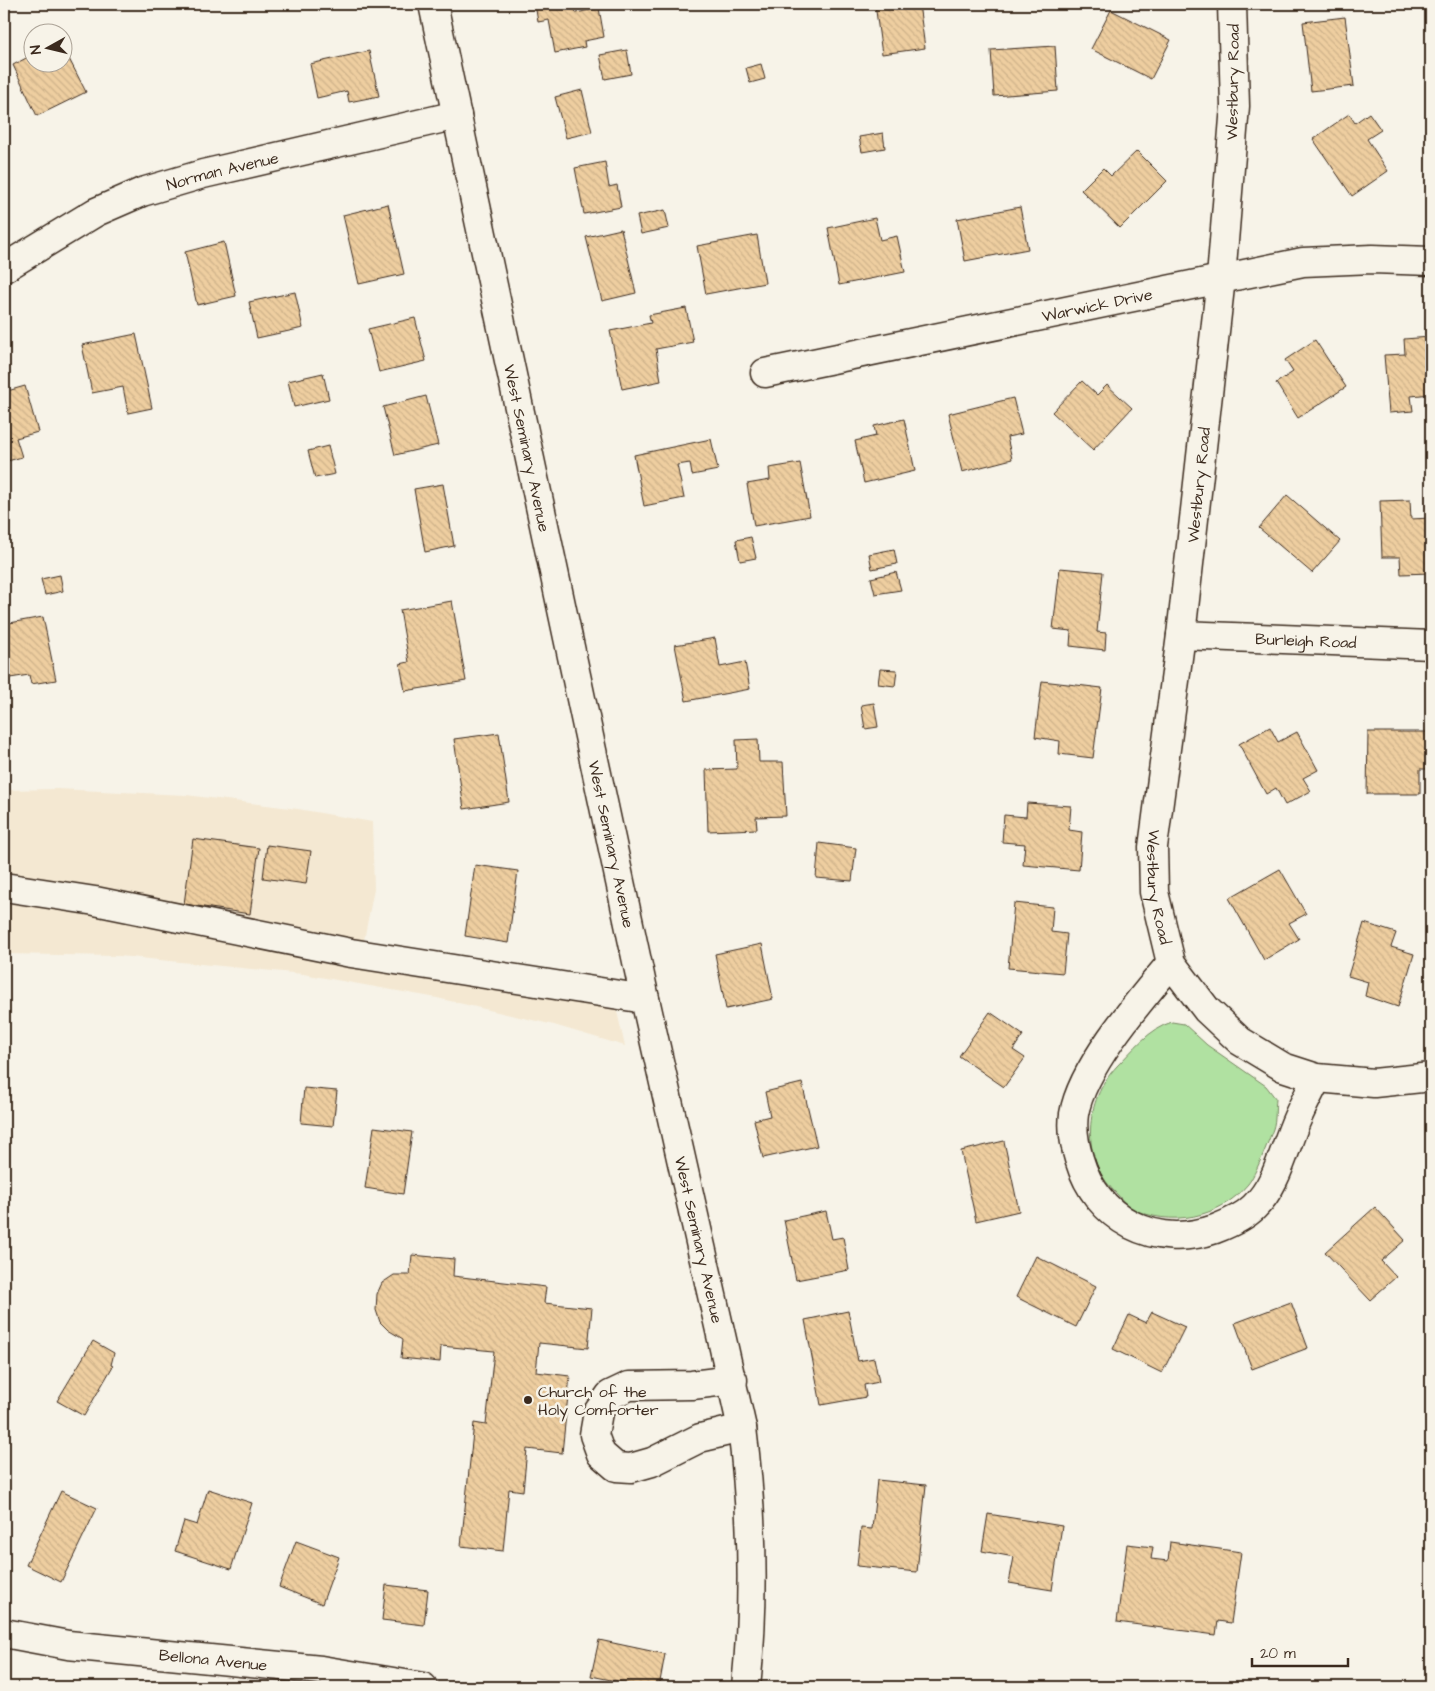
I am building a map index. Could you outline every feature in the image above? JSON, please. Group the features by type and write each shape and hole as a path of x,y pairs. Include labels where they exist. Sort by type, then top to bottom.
{"street":[{"name":"West Seminary Avenue","path":"433,4 645,999 742,1428 750,1488 753,1591 746,1687"},
{"name":"Westbury Road","path":"1232,4 1235,106 1221,278 1181,635 1153,847 1154,892 1171,963 1207,1010 1240,1041 1283,1067 1316,1078 1374,1083 1431,1077"},
{"name":"Norman Avenue","path":"4,268 96,212 142,192 203,174 457,115"},
{"name":"Warwick Drive","path":"765,373 1303,262 1372,259 1431,262"},
{"name":"Burleigh Road","path":"1181,635 1431,645"},
{"path":"4,887 95,901 351,953 645,999"},
{"name":"Westbury Road","path":"1171,963 1136,1006 1094,1065 1082,1089 1074,1116 1075,1146 1084,1178 1101,1203 1130,1225 1163,1236 1198,1235 1227,1224 1254,1207 1273,1182 1297,1119 1316,1078"},
{"path":"732,1380 692,1385 629,1386 610,1394 598,1412 594,1435 601,1454 616,1467 631,1468 652,1462 700,1438 742,1428"},
{"name":"Bellona Avenue","path":"4,1633 68,1645 321,1670 423,1687"}],"shaded area":[{"path":"57,789 186,795 298,809 372,822 374,889 363,945 612,990 625,1046 554,1025 437,998 303,974 119,956 4,954 4,790"}],"green space":[{"path":"1172,1022 1184,1024 1207,1045 1266,1086 1276,1099 1273,1129 1258,1166 1248,1184 1237,1196 1209,1212 1178,1218 1146,1214 1131,1208 1115,1192 1104,1178 1096,1162 1090,1129 1098,1096 1106,1080 1142,1040 1156,1029"}],"building":[{"path":"535,4 574,4 576,13 599,8 604,37 584,41 585,47 555,53 549,20 538,22"},
{"path":"875,4 919,4 925,48 882,54"},
{"path":"1111,10 1171,40 1151,79 1091,49"},
{"path":"1345,17 1354,86 1311,91 1303,22"},
{"path":"1055,46 1058,91 994,96 991,50"},
{"path":"627,50 631,74 605,79 600,55"},
{"path":"369,51 379,96 349,102 347,91 317,98 310,64"},
{"path":"22,60 22,72 72,72 72,65 86,92 37,116 13,65"},
{"path":"761,64 765,79 750,83 746,68"},
{"path":"582,90 592,132 566,138 555,97"},
{"path":"1369,113 1381,130 1367,139 1388,171 1352,196 1313,139 1349,114 1355,123"},
{"path":"883,133 885,148 862,152 859,137"},
{"path":"1137,151 1167,181 1120,228 1081,190 1103,168 1111,176"},
{"path":"605,162 609,187 617,185 621,207 584,214 575,168"},
{"path":"388,204 404,274 359,284 343,215"},
{"path":"1020,207 1028,249 965,261 957,219"},
{"path":"665,210 669,228 641,234 637,216"},
{"path":"875,218 880,240 897,236 905,272 839,285 828,228"},
{"path":"621,229 636,293 602,301 586,237"},
{"path":"757,235 765,283 706,294 697,246"},
{"path":"224,242 236,296 197,305 185,252"},
{"path":"295,292 303,328 257,338 249,302"},
{"path":"686,308 693,342 656,349 661,381 622,389 610,331 651,323 649,315"},
{"path":"415,318 426,361 379,372 368,329"},
{"path":"136,334 152,408 128,413 123,387 92,393 82,345"},
{"path":"1431,337 1431,394 1411,396 1413,411 1389,413 1384,355 1405,354 1404,339"},
{"path":"1315,340 1346,387 1298,418 1276,383 1293,372 1285,360"},
{"path":"323,373 329,399 294,407 288,381"},
{"path":"1082,381 1097,395 1107,385 1132,408 1093,450 1052,412"},
{"path":"25,386 38,432 16,438 22,457 4,462 4,392"},
{"path":"426,396 438,445 395,455 383,407"},
{"path":"1013,398 1022,434 1007,437 1012,459 962,472 948,414"},
{"path":"904,419 915,471 864,483 855,441 876,436 874,426"},
{"path":"711,439 718,470 692,475 690,463 677,465 684,498 644,506 634,455"},
{"path":"328,446 335,474 315,478 308,451"},
{"path":"1428,458 1431,458 1431,477 1429,477"},
{"path":"800,463 810,516 754,526 747,484 770,480 769,468"},
{"path":"443,484 454,546 425,552 414,489"},
{"path":"1287,495 1340,541 1312,573 1259,528"},
{"path":"1410,500 1411,519 1431,518 1431,573 1401,574 1400,557 1382,557 1380,501"},
{"path":"751,537 756,558 740,561 736,540"},
{"path":"894,549 897,564 872,569 869,554"},
{"path":"1060,568 1103,572 1097,632 1106,633 1105,650 1070,646 1071,631 1053,629"},
{"path":"896,572 901,590 875,594 871,578"},
{"path":"60,575 63,591 45,595 41,579"},
{"path":"452,601 466,681 405,691 400,664 409,662 400,610"},
{"path":"43,617 56,680 31,684 29,675 10,678 4,646 4,624"},
{"path":"715,638 720,667 745,662 750,689 686,701 675,645"},
{"path":"880,669 897,670 895,686 878,684"},
{"path":"1042,681 1102,688 1093,758 1059,754 1060,741 1035,737"},
{"path":"874,703 878,727 865,729 861,705"},
{"path":"1270,727 1278,742 1297,732 1318,770 1303,778 1311,791 1285,805 1276,788 1266,794 1239,744"},
{"path":"1368,732 1431,732 1431,769 1420,769 1420,794 1367,794"},
{"path":"499,733 509,802 464,809 454,739"},
{"path":"758,739 759,762 783,762 786,816 756,817 757,829 708,831 706,770 737,769 736,740"},
{"path":"1027,803 1071,806 1069,830 1082,832 1079,870 1023,865 1025,844 1002,842 1004,815 1026,817"},
{"path":"193,839 259,848 250,914 184,904"},
{"path":"819,843 856,848 852,881 816,878"},
{"path":"267,845 311,851 306,884 263,878"},
{"path":"475,865 518,871 508,943 465,936"},
{"path":"1280,869 1306,914 1289,923 1299,939 1264,960 1229,898"},
{"path":"1014,903 1053,907 1051,932 1067,934 1063,973 1008,968"},
{"path":"1364,923 1396,933 1391,947 1414,954 1398,1007 1365,996 1368,982 1348,976"},
{"path":"762,944 773,999 726,1009 715,954"},
{"path":"990,1012 1023,1035 1013,1050 1025,1058 1004,1087 959,1056"},
{"path":"802,1083 817,1146 763,1158 754,1120 770,1116 765,1092"},
{"path":"304,1088 337,1091 333,1126 301,1123"},
{"path":"374,1127 412,1132 403,1194 365,1188"},
{"path":"1004,1141 1019,1211 976,1221 961,1151"},
{"path":"1375,1207 1405,1240 1381,1261 1396,1277 1370,1300 1325,1252"},
{"path":"826,1211 832,1239 843,1237 849,1270 796,1280 784,1220"},
{"name":"Church of the Holy Comforter","path":"412,1255 454,1259 453,1276 546,1287 544,1303 592,1308 588,1348 539,1343 536,1372 570,1376 562,1453 527,1449 523,1491 509,1489 503,1551 461,1546 474,1423 486,1425 494,1351 441,1346 440,1362 401,1358 403,1339 388,1330 380,1322 376,1310 377,1294 382,1283 394,1275 410,1275"},
{"path":"1036,1256 1096,1286 1076,1327 1016,1297"},
{"path":"1291,1302 1308,1348 1252,1369 1235,1323"},
{"path":"848,1311 858,1361 874,1358 879,1382 864,1385 866,1397 821,1405 805,1320"},
{"path":"1152,1312 1185,1327 1162,1373 1113,1349 1129,1315 1146,1323"},
{"path":"93,1341 114,1353 111,1365 113,1366 84,1416 57,1401"},
{"path":"877,1480 926,1485 917,1572 857,1566 861,1528 872,1529"},
{"path":"208,1489 252,1503 231,1569 175,1551 184,1521 197,1525"},
{"path":"61,1491 97,1508 61,1582 26,1565"},
{"path":"988,1514 1062,1526 1052,1590 1009,1583 1014,1557 982,1551"},
{"path":"296,1541 339,1557 322,1604 279,1587"},
{"path":"1170,1542 1241,1552 1231,1623 1218,1621 1216,1635 1117,1622 1127,1544 1153,1547 1151,1559 1168,1561"},
{"path":"386,1585 428,1590 424,1625 382,1620"},
{"path":"599,1640 665,1654 659,1687 646,1687 591,1676"}],"place":[{"name":"Church of the Holy Comforter","path":"528,1400"}]}
